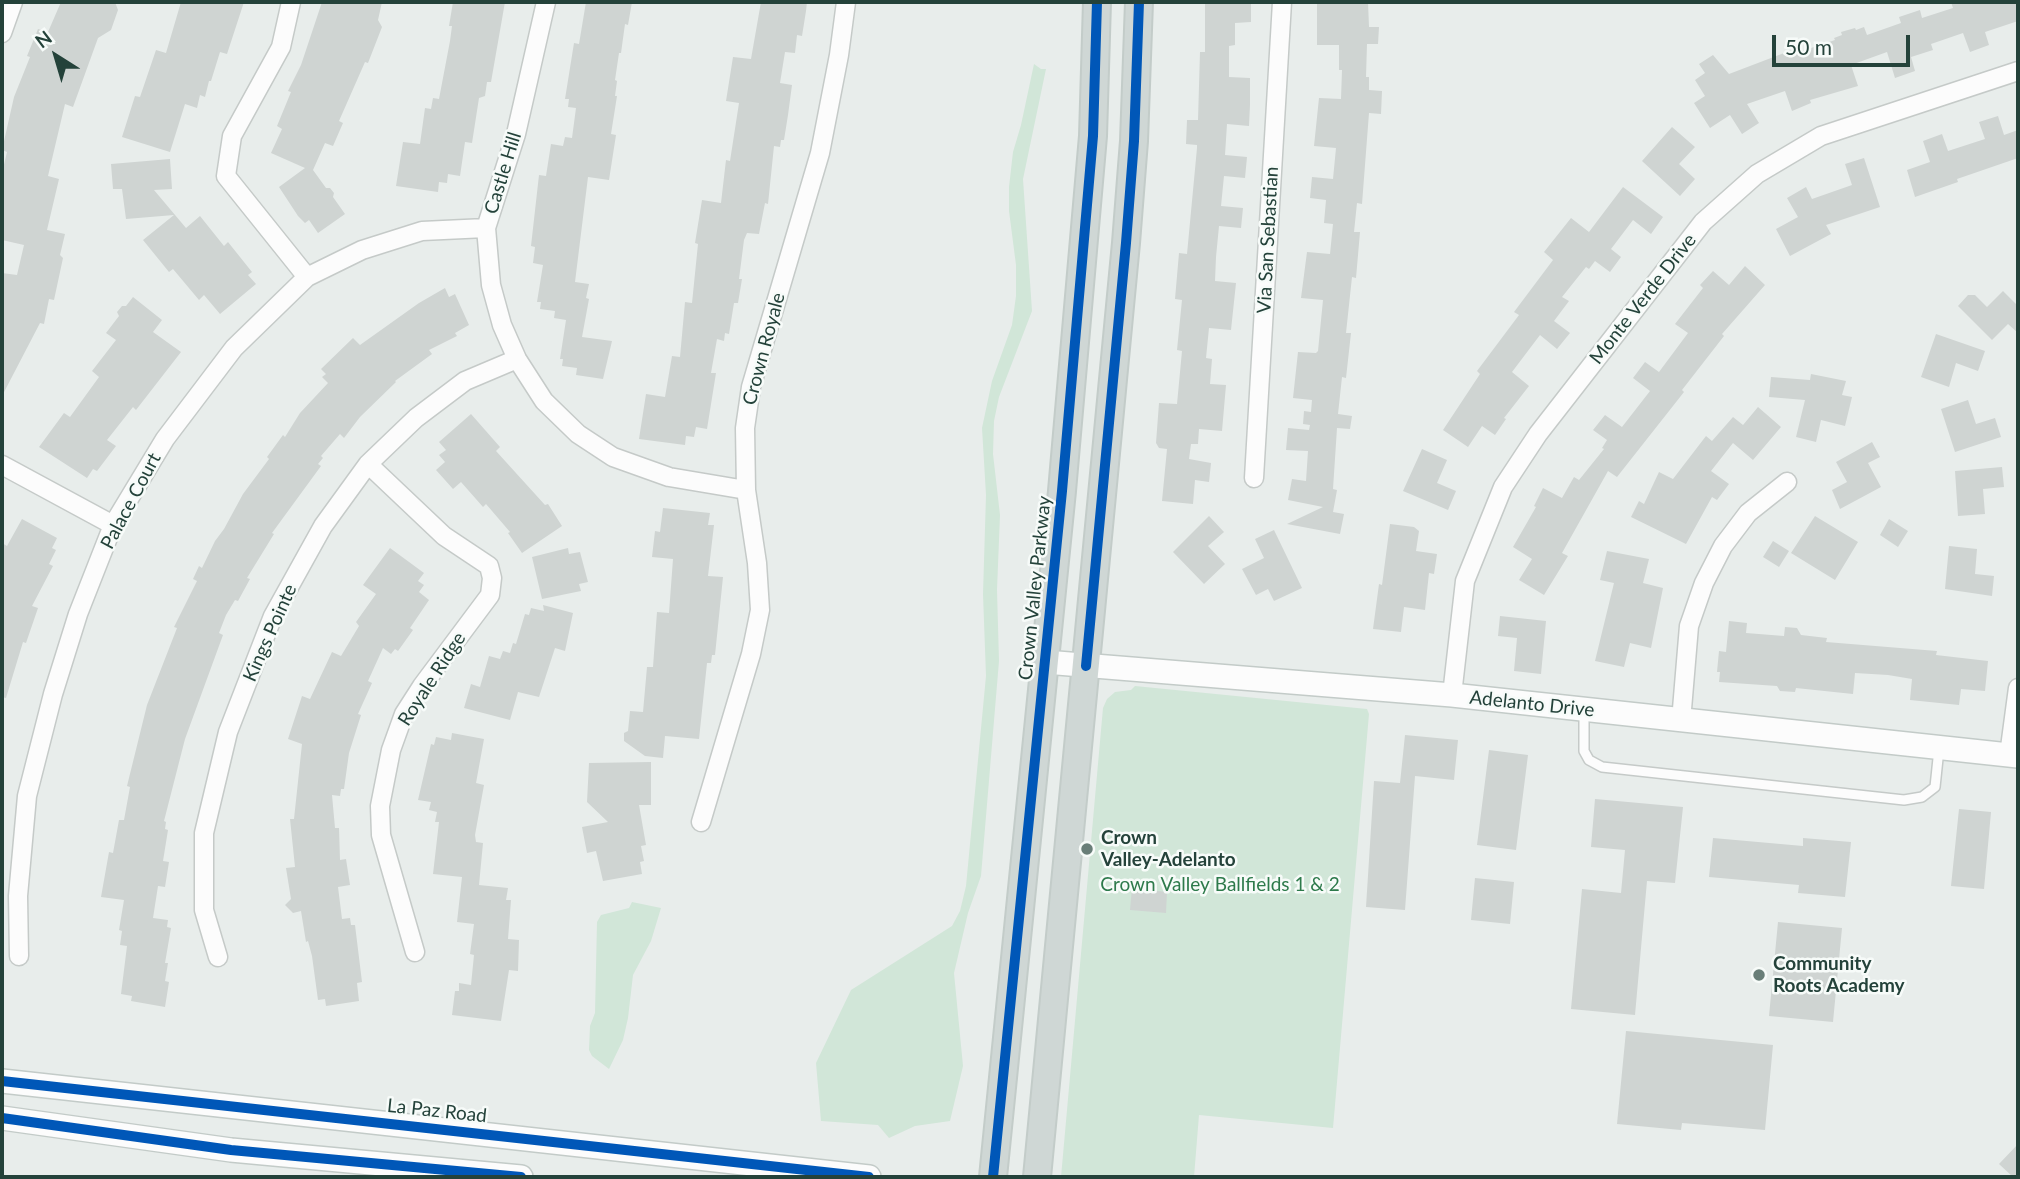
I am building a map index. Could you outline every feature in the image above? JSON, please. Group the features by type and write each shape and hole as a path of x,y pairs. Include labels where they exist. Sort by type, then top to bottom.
{"main road":[{"name":"Crown Valley Parkway","path":"993,1177 1062,491 1093,136 1097,2"},
{"path":"1037,1177 1129,205 1139,2"},
{"name":"Adelanto Drive","path":"1045,662 1452,695 2014,755"},
{"name":"La Paz Road","path":"2,1081 869,1177"},
{"path":"2,1118 231,1150 521,1177"}],"street":[{"path":"2,33 13,2"},
{"path":"291,2 281,47 232,136 226,176 307,277"},
{"name":"Castle Hill","path":"546,2 516,134 486,228 491,285 502,325 517,359 544,401 578,434 613,457 669,477 746,490"},
{"name":"Crown Royale","path":"701,822 751,654 760,610 757,563 746,490 745,428 751,387 820,153 846,2"},
{"name":"Via San Sebastian","path":"1254,478 1282,2"},
{"name":"Monte Verde Drive","path":"1452,695 1465,581 1503,487 1538,434 1703,222 1757,174 1821,136 2018,71"},
{"name":"Palace Court","path":"19,956 18,896 27,796 57,681 78,614 113,525 165,439 234,348 307,277 362,250 422,232 486,228"},
{"name":"Kings Pointe","path":"218,957 204,910 204,833 228,732 273,616 323,526 369,464 416,418 465,381 517,359"},
{"name":"Royale Ridge","path":"369,464 444,536 489,566 492,578 490,595 404,714 391,750 380,806 381,835 415,952"},
{"path":"2,465 113,525"},
{"path":"1681,721 1689,626 1704,583 1723,547 1748,513 1787,482"},
{"path":"2014,755 2018,688"}],"lane":[{"path":"1584,710 1584,751 1589,760 1602,767 1904,800 1922,797 1935,787 1939,747"}],"green space":[{"path":"1034,64 1046,69 1023,179 1032,311 999,397 994,421 993,454 1000,515 997,590 999,661 981,876 968,913 954,973 963,1066 950,1121 915,1126 889,1138 878,1125 821,1121 816,1063 851,990 952,926 960,911 966,886 986,676 983,594 986,495 982,428 992,381 1012,325 1016,265 1009,211 1009,187 1013,152"},
{"name":"Crown Valley Ballfields 1 & 2","path":"1135,686 1367,709 1369,714 1333,1128 1199,1115 1194,1177 1061,1177 1103,708 1107,699 1115,692 1131,690"},
{"path":"632,902 661,908 651,941 633,975 623,1040 609,1069 592,1056 589,1050 590,1026 595,1013 597,922 601,915 629,908"}],"building":[{"path":"61,2 115,2 118,10 111,30 98,38 73,107 65,104 48,176 59,179 47,230 65,234 54,300 49,299 44,324 40,323 2,396 2,273 17,275 24,245 2,240 2,173 7,152 2,150 14,97 30,57 27,56 38,29 48,32"},
{"path":"181,2 244,2 227,54 220,52 205,97 200,95 197,108 185,104 170,152 122,137 135,96 140,97 156,50 166,53"},
{"path":"322,2 382,2 378,20 382,27 368,63 365,62 339,121 343,123 333,146 325,143 313,170 326,188 330,188 334,193 333,197 345,214 318,233 309,220 305,223 298,216 279,187 305,168 271,153 282,129 277,126 291,92 288,91 301,65"},
{"path":"453,2 505,2 491,82 487,82 485,96 479,98 472,143 465,142 460,176 448,174 447,183 439,182 438,192 396,186 403,142 420,144 425,108 431,109 433,98 439,99 450,41 452,26 449,26"},
{"path":"586,2 632,2 628,25 625,24 615,80 617,96 611,134 616,135 609,180 588,177 575,282 589,284 582,337 612,341 603,379 576,375 577,368 562,366 563,359 560,359 566,320 554,318 555,311 540,309 541,302 537,302 543,265 533,263 535,247 531,246 539,175 546,176 551,144 563,146 565,137 572,138 576,108 568,107 569,99 565,99 574,43 579,44"},
{"path":"761,2 807,2 802,36 797,35 795,53 785,52 780,83 792,85 784,140 781,140 780,147 774,146 768,204 765,203 759,234 747,233 744,240 738,303 734,303 729,334 725,333 724,341 717,339 711,373 716,373 707,429 696,427 694,437 686,436 685,445 639,439 646,394 665,397 672,356 680,357 685,302 692,303 698,244 695,243 702,200 721,203 726,160 730,161 739,103 726,101 733,57 751,59"},
{"path":"1251,2 1251,22 1235,23 1235,45 1229,46 1229,77 1250,78 1249,126 1227,124 1225,155 1247,157 1245,178 1224,176 1221,206 1243,208 1241,228 1219,226 1216,257 1215,281 1236,283 1231,330 1209,328 1206,358 1212,359 1210,384 1226,385 1222,431 1199,429 1198,444 1191,444 1189,459 1211,463 1209,482 1195,480 1193,504 1162,501 1167,449 1159,448 1156,443 1159,403 1177,404 1182,351 1177,350 1182,300 1175,299 1179,253 1187,254 1197,148 1197,145 1186,144 1187,120 1198,120 1200,52 1205,52 1205,4"},
{"path":"1317,2 1368,2 1369,27 1379,27 1378,44 1367,44 1366,77 1369,77 1369,90 1382,91 1381,114 1369,113 1362,204 1357,203 1354,232 1360,232 1356,278 1352,277 1346,333 1351,333 1346,378 1342,377 1338,414 1352,416 1350,429 1337,428 1333,489 1337,490 1333,512 1344,514 1340,534 1287,524 1323,507 1288,500 1292,479 1306,481 1308,451 1286,450 1288,428 1309,430 1310,425 1303,424 1304,411 1311,412 1312,400 1293,398 1298,352 1318,351 1323,300 1301,298 1307,252 1330,254 1333,224 1324,223 1326,200 1310,198 1312,177 1333,179 1336,148 1314,146 1319,98 1341,99 1339,45 1317,45"},
{"path":"1951,2 2018,2 2018,21 1985,32 1989,45 1970,52 1963,33 1931,44 1933,50 1911,57 1915,71 1895,78 1887,52 1851,65 1858,86 1810,100 1811,103 1792,111 1785,91 1747,104 1759,123 1742,134 1730,115 1710,128 1694,103 1705,96 1695,80 1705,73 1699,64 1713,55 1729,74 1792,50 1793,54 1835,40 1834,38 1842,35 1841,32 1864,27 1867,35 1901,23 1899,17 1920,10 1922,18 1953,8"},
{"path":"1998,116 2004,135 2018,130 2018,158 1915,197 1907,170 1930,162 1923,141 1942,134 1948,151 1985,139 1979,122"},
{"path":"1672,127 1695,147 1679,164 1695,179 1680,196 1642,161"},
{"path":"1864,158 1880,207 1826,225 1831,234 1790,256 1776,229 1798,217 1787,198 1806,187 1812,199 1852,185 1845,164"},
{"path":"170,159 172,189 154,190 186,228 200,216 224,246 228,242 252,272 248,275 256,284 220,314 204,295 199,300 173,269 169,272 143,240 174,215 126,219 122,189 113,189 111,164"},
{"path":"1623,187 1663,217 1651,234 1633,220 1611,249 1621,257 1610,272 1595,261 1589,269 1586,267 1562,297 1569,301 1554,321 1570,333 1557,349 1540,335 1512,372 1529,386 1504,418 1506,419 1495,435 1482,426 1468,447 1443,430 1480,374 1477,371 1519,315 1514,312 1553,260 1544,252 1571,218 1589,232"},
{"path":"1745,266 1765,285 1722,334 1724,336 1682,390 1684,392 1617,477 1608,471 1562,553 1568,556 1544,595 1519,580 1532,559 1513,547 1536,507 1534,506 1543,488 1562,498 1574,477 1579,480 1604,449 1602,448 1607,440 1593,430 1605,415 1622,427 1650,391 1633,378 1645,362 1659,372 1688,333 1675,324 1703,288 1700,285 1713,271 1729,285"},
{"path":"445,288 449,297 455,294 469,325 455,333 457,336 429,350 432,354 395,381 344,438 340,434 321,456 323,458 318,464 321,466 272,533 274,534 247,578 250,579 238,601 235,600 226,615 219,633 223,635 185,739 164,821 165,829 168,830 163,861 169,862 165,887 158,886 153,918 168,920 167,927 171,928 165,963 168,963 165,981 169,982 165,1007 131,1001 132,996 121,994 127,946 120,945 122,931 119,930 124,900 101,897 109,852 113,853 119,820 124,820 130,787 127,786 147,705 177,628 174,627 197,581 193,579 199,566 202,568 243,494 269,459 267,457 283,435 285,437 300,413 328,383 322,377 326,374 321,369 353,338 360,345"},
{"path":"2003,291 2018,306 2018,333 2008,324 1992,340 1958,306 1968,295 1975,295 1987,307"},
{"path":"133,297 162,320 153,332 181,352 136,410 133,407 107,440 116,446 97,471 93,469 87,478 39,447 64,413 70,417 99,377 92,371 116,340 106,333 119,316 117,312"},
{"path":"1936,334 1985,351 1978,371 1956,363 1949,387 1921,377"},
{"path":"1811,374 1846,381 1842,395 1852,397 1845,426 1821,420 1816,442 1796,437 1805,400 1769,397 1771,377 1810,380"},
{"path":"1968,400 1976,424 1995,418 2001,437 1955,452 1941,409"},
{"path":"1758,407 1781,427 1753,460 1733,443 1711,471 1729,484 1717,500 1712,497 1686,544 1631,517 1639,501 1644,504 1659,472 1673,479 1706,436 1712,441 1733,417 1743,425"},
{"path":"471,414 500,447 496,451 545,505 548,504 562,526 522,553 508,533 510,532 486,504 483,507 461,482 453,489 436,470 445,462 439,455 446,450 439,442"},
{"path":"1872,442 1880,457 1868,463 1881,487 1840,509 1832,490 1847,482 1836,462"},
{"path":"1422,449 1447,460 1437,483 1456,491 1448,510 1403,491"},
{"path":"2002,467 2004,487 1983,489 1985,514 1958,516 1955,471"},
{"path":"663,508 710,513 708,525 714,525 708,576 723,577 715,655 712,655 711,663 707,663 699,739 665,736 663,758 645,756 624,741 624,733 628,731 630,711 643,712 647,667 653,667 657,612 669,613 673,559 652,557 655,531 660,532"},
{"path":"1209,516 1224,532 1208,546 1225,564 1204,584 1173,552"},
{"path":"1815,516 1858,542 1835,580 1791,553"},
{"path":"22,519 57,538 52,548 56,550 49,564 53,566 32,606 38,608 26,643 23,642 6,698 2,697 2,543 7,546"},
{"path":"1889,519 1908,531 1898,547 1880,535"},
{"path":"1390,524 1414,527 1419,531 1416,551 1437,554 1434,574 1429,573 1425,610 1404,607 1401,632 1373,629"},
{"path":"1274,530 1302,588 1274,601 1268,589 1256,595 1242,569 1264,558 1255,539"},
{"path":"1773,541 1789,551 1779,567 1763,557"},
{"path":"1949,546 1977,549 1975,574 1994,576 1992,596 1945,589"},
{"path":"390,548 424,573 418,581 424,585 419,592 429,600 398,651 395,649 391,654 383,648 368,681 372,683 358,714 361,715 349,753 344,789 341,789 340,796 332,795 335,828 339,828 340,860 346,859 350,885 338,887 342,919 350,918 351,925 355,925 362,982 357,983 359,1001 326,1006 325,999 318,1000 312,956 308,941 306,942 301,911 293,913 285,905 291,899 286,868 295,867 290,819 294,819 302,744 288,739 302,696 310,699 332,652 341,656 359,626 356,622 376,594 363,585"},
{"path":"568,548 569,554 580,552 588,582 579,584 581,591 542,599 532,557"},
{"path":"1607,551 1649,559 1643,583 1663,588 1651,648 1630,643 1624,667 1595,661 1614,583 1600,580"},
{"path":"543,605 573,613 565,651 555,648 539,697 518,692 510,720 464,708 471,684 480,687 489,656 500,659 503,651 510,653 513,643 516,644 525,614 529,615 531,608 544,611"},
{"path":"1500,616 1546,621 1541,674 1514,671 1517,638 1498,636"},
{"path":"1729,621 1747,623 1746,633 1784,636 1785,627 1797,628 1801,635 1827,638 1826,642 1937,651 1936,655 1988,661 1985,691 1961,689 1959,705 1910,700 1912,679 1888,675 1855,673 1853,694 1796,688 1795,692 1780,691 1777,686 1719,682 1719,651 1726,652"},
{"path":"452,733 484,739 476,783 484,785 475,835 476,842 483,843 479,885 508,888 506,900 511,900 508,939 519,940 518,971 509,970 501,1021 452,1015 455,991 459,991 459,983 471,985 474,955 470,954 474,924 457,922 462,877 433,874 439,822 435,822 437,812 429,810 431,802 418,800 431,744 434,745 436,737 451,740"},
{"path":"1405,735 1458,740 1454,780 1415,776 1405,910 1366,907 1374,781 1400,783"},
{"path":"1489,750 1528,755 1516,850 1477,845"},
{"path":"651,762 651,805 639,805 646,845 641,846 644,861 640,862 642,874 603,881 596,851 587,853 582,827 608,822 587,802 589,763"},
{"path":"1595,799 1683,807 1675,883 1647,881 1635,1015 1571,1009 1582,889 1621,893 1625,850 1591,847"},
{"path":"1959,809 1991,812 1984,889 1951,886"},
{"path":"1713,838 1803,846 1803,838 1851,842 1845,897 1798,893 1799,885 1709,877"},
{"path":"1475,878 1514,882 1510,924 1471,920"},
{"path":"1132,888 1167,892 1166,913 1130,910"},
{"path":"1778,922 1842,928 1833,1022 1769,1016"},
{"path":"1626,1031 1773,1045 1765,1130 1682,1123 1681,1130 1617,1124"},
{"path":"2018,1144 2018,1177 2013,1177 1999,1164"}],"cycle path":[{"path":"993,1177 1062,491 1093,136 1097,2"},
{"path":"1086,666 1126,243 1134,141 1139,2"},
{"path":"2,1081 869,1177"},
{"path":"2,1118 231,1150 521,1177"}],"place":[{"name":"Crown Valley-Adelanto","path":"1087,849"},
{"name":"Community Roots Academy","path":"1759,975"}]}
